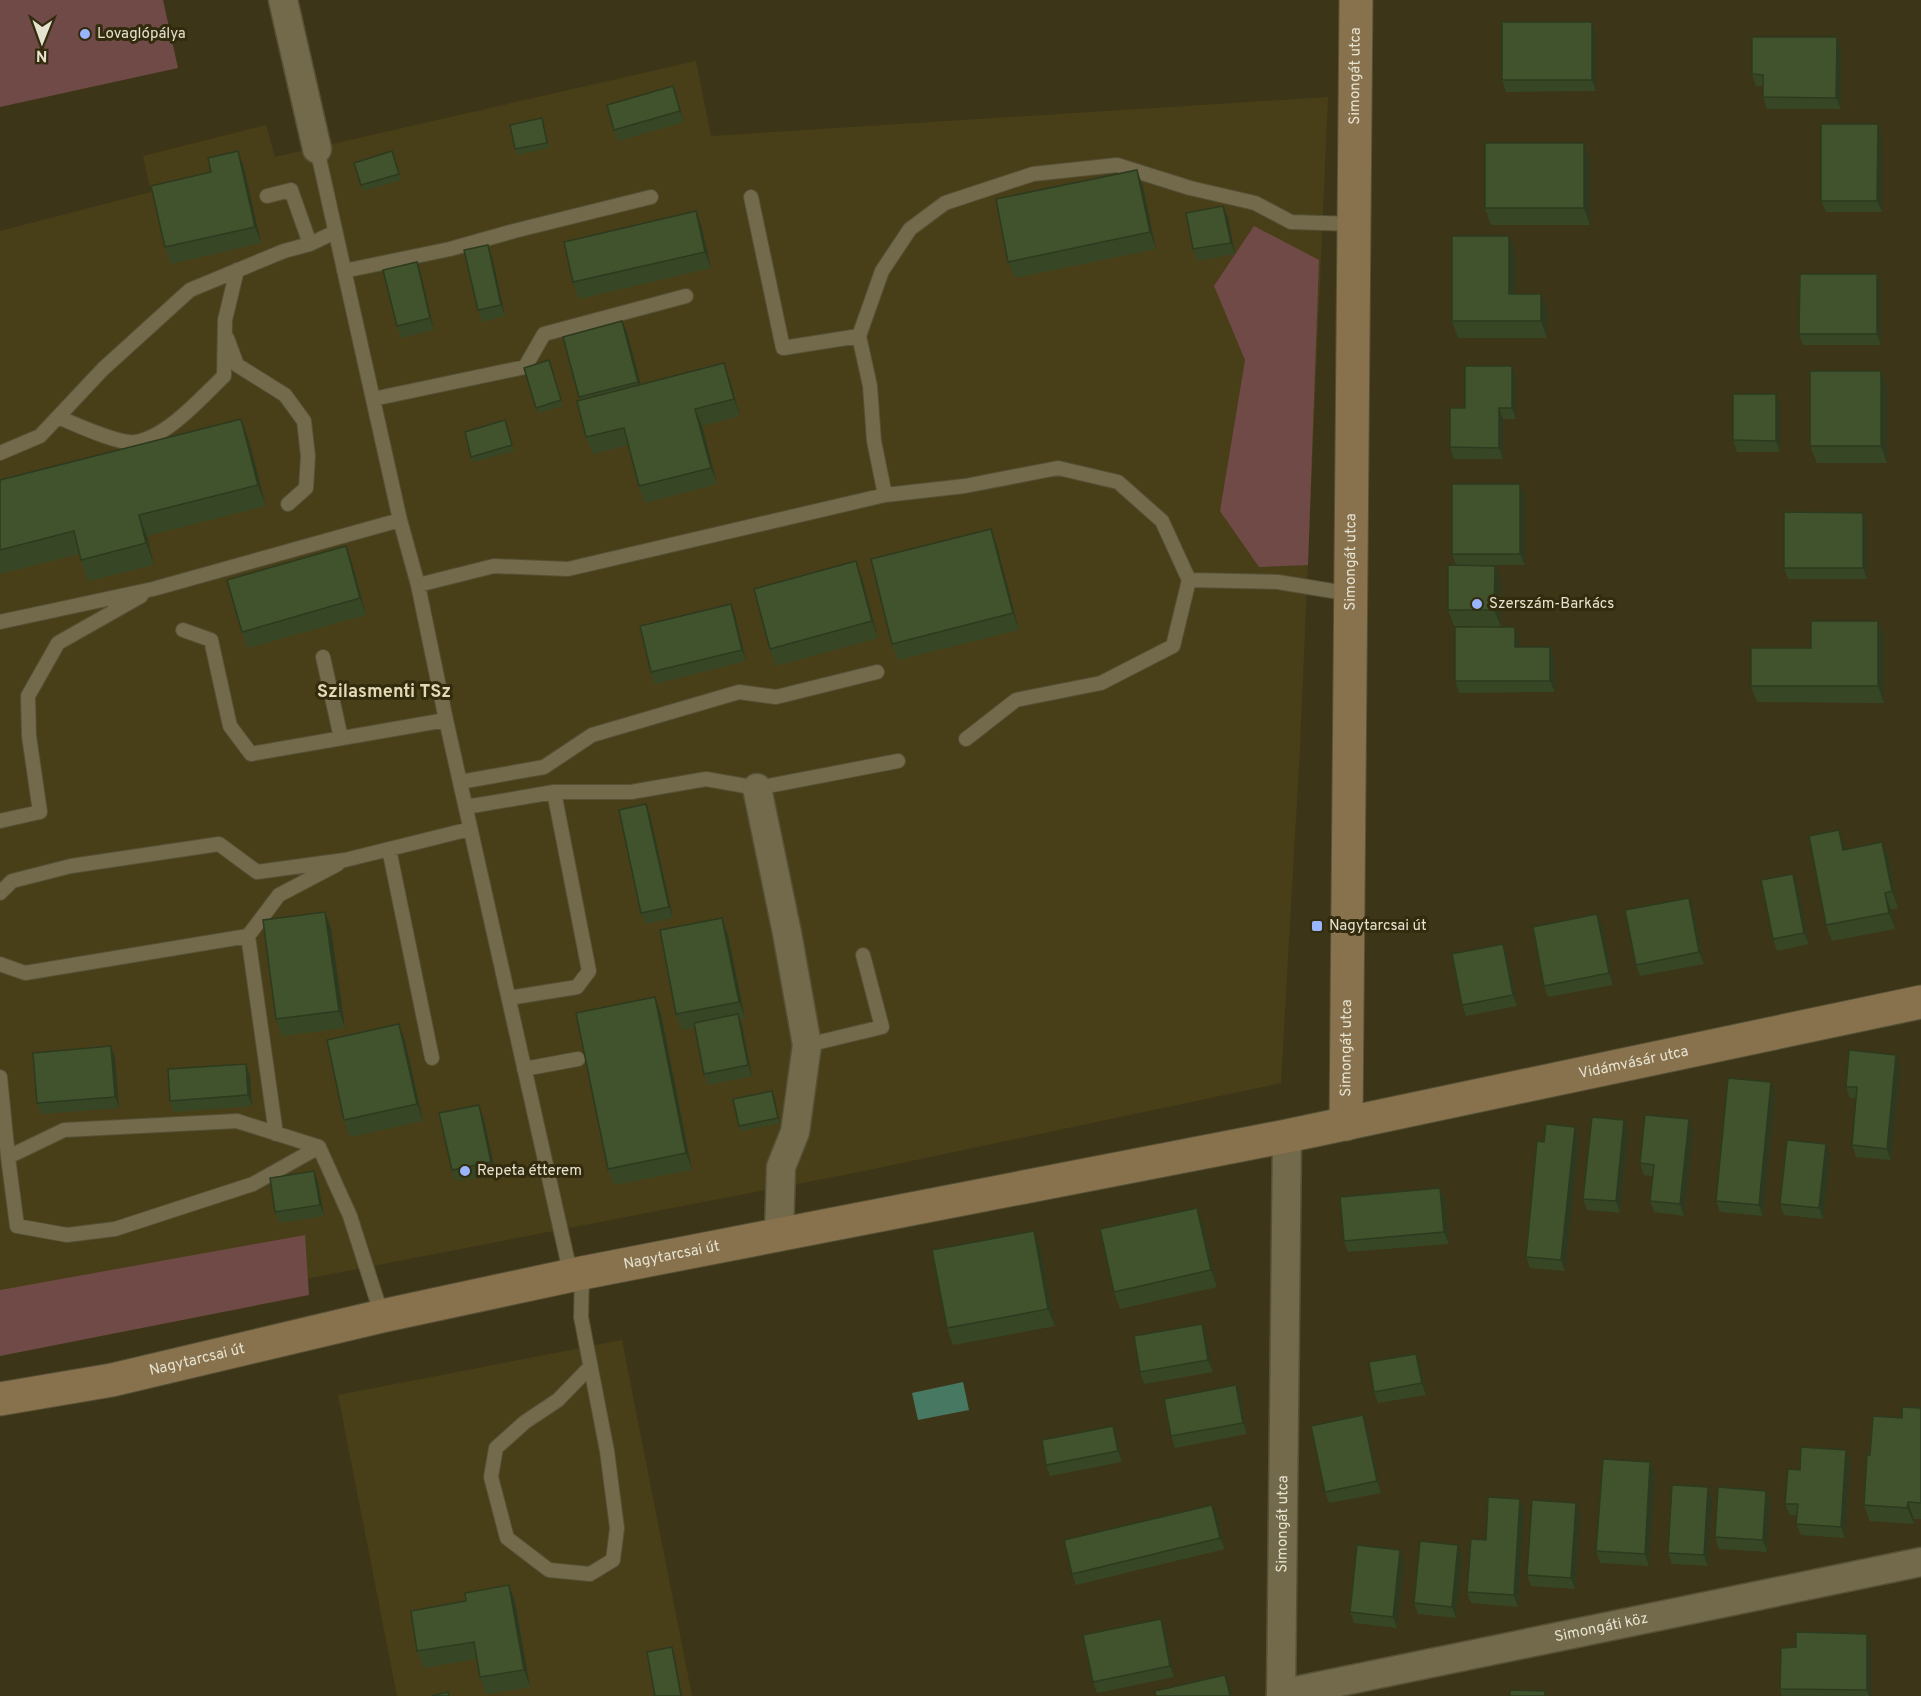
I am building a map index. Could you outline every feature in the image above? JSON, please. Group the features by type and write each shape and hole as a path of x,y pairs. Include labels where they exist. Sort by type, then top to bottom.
{"main road":[{"name":"Simongát utca","path":"1346,1124 1356,0"},
{"name":"Vidámvásár utca","path":"1346,1124 1921,1002"},
{"name":"Nagytarcsai út","path":"0,1399 111,1380 382,1316 577,1275 1346,1124"}],"street":[{"path":"283,0 317,149"},
{"path":"758,788 807,1045 795,1132 781,1167 779,1235"},
{"name":"Simongát utca","path":"1281,1695 1287,1136"},
{"name":"Simongáti köz","path":"1281,1695 1921,1562"}],"lane":[{"path":"317,149 400,520 418,585 524,1069 577,1275 580,1317 607,1450 617,1528 613,1560 590,1574 549,1570 507,1538 491,1477 496,1448 525,1422 558,1400 589,1368"},
{"path":"885,495 874,441 870,386 860,336 882,271 910,229 945,203 1033,174 1117,165 1190,188 1256,203 1290,222 1354,224"},
{"path":"267,196 291,190 310,244"},
{"path":"344,271 450,249 651,197"},
{"path":"751,197 783,348 860,336"},
{"path":"0,453 40,436 103,369 190,290 284,251 310,244 335,232"},
{"path":"58,417 102,436 135,443 168,429 224,376 225,320 237,270"},
{"path":"373,399 525,367 544,334 686,296"},
{"path":"224,330 237,365 285,395 304,422 308,456 306,488 288,504"},
{"path":"418,585 495,566 568,569 885,495 965,486 1058,468 1118,482 1162,521 1189,580 1173,646 1101,683 1016,700 966,739"},
{"path":"0,622 153,589 400,520"},
{"path":"1189,580 1278,582 1351,594"},
{"path":"0,821 40,812 29,736 28,696 58,643 153,589"},
{"path":"183,630 211,640 230,726 251,754 446,720"},
{"path":"323,657 340,738"},
{"path":"460,783 544,767 592,735 738,692 776,697 877,672"},
{"path":"466,807 554,792 631,792 706,779 758,788 898,761"},
{"path":"509,998 577,987 589,971 554,792"},
{"path":"0,893 12,881 71,866 219,844 257,872 345,860 470,829"},
{"path":"389,849 432,1058"},
{"path":"0,964 25,973 248,936 279,895 345,860"},
{"path":"248,936 276,1134"},
{"path":"807,1045 882,1027 863,956"},
{"path":"524,1069 578,1059"},
{"path":"0,1077 17,1226 67,1235 115,1229 253,1184 319,1147"},
{"path":"8,1157 64,1130 237,1121 319,1147 350,1216 382,1316"}],"shaded area":[{"name":"Lovaglópálya","path":"0,0 163,0 178,68 0,107"},
{"path":"696,61 711,136 1328,97 1300,747 1281,1083 864,1171 0,1338 0,231 151,192 143,156 266,125 275,157"},
{"path":"1254,226 1319,260 1308,565 1259,567 1220,511 1245,360 1214,286"},
{"path":"305,1235 309,1295 0,1356 0,1290"},
{"path":"622,1340 692,1696 397,1696 338,1395"},
{"path":"963,1382 969,1410 918,1420 912,1393"}],"building":[{"path":"1502,22 1592,22 1592,80 1502,80"},
{"path":"1752,37 1837,37 1836,98 1763,97 1763,75 1752,74"},
{"path":"673,86 680,111 614,130 607,105"},
{"path":"542,118 547,143 515,149 510,125"},
{"path":"1821,124 1878,124 1877,201 1821,201"},
{"path":"1485,143 1584,143 1584,208 1485,208"},
{"path":"238,151 255,227 165,247 151,186 211,172 208,158"},
{"path":"392,151 399,174 361,185 354,163"},
{"path":"1137,170 1150,232 1008,262 996,199"},
{"path":"1223,206 1231,243 1193,249 1186,213"},
{"path":"696,211 705,252 573,282 564,242"},
{"path":"1452,236 1509,236 1509,294 1541,294 1541,321 1452,321"},
{"path":"488,245 501,305 478,310 464,250"},
{"path":"417,262 430,318 397,326 383,270"},
{"path":"1800,274 1877,274 1877,334 1799,334"},
{"path":"622,321 638,382 579,397 563,337"},
{"path":"549,360 561,400 536,408 524,368"},
{"path":"724,363 734,399 695,409 711,468 639,486 624,428 586,437 577,401"},
{"path":"1465,366 1512,366 1512,408 1499,408 1499,448 1450,447 1450,408 1465,408"},
{"path":"1810,371 1881,371 1881,446 1810,446"},
{"path":"1733,394 1776,394 1776,441 1733,440"},
{"path":"241,419 258,485 139,515 146,543 81,560 74,531 0,550 0,480"},
{"path":"505,420 512,445 471,457 465,432"},
{"path":"1452,484 1520,484 1520,554 1452,554"},
{"path":"1784,512 1863,513 1863,568 1784,568"},
{"path":"991,529 1013,613 892,644 871,559"},
{"path":"346,546 360,598 242,632 227,580"},
{"path":"856,561 872,621 770,649 754,589"},
{"path":"1448,565 1495,566 1494,610 1448,610"},
{"path":"731,604 742,650 651,672 640,626"},
{"path":"1811,621 1878,621 1878,686 1751,686 1751,648 1811,648"},
{"path":"1455,627 1515,627 1515,647 1550,647 1550,681 1455,681"},
{"path":"646,804 669,907 641,913 619,810"},
{"path":"1839,830 1843,850 1882,842 1892,891 1885,893 1889,913 1826,925 1809,836"},
{"path":"1793,874 1804,933 1773,939 1761,880"},
{"path":"1689,898 1699,952 1636,965 1625,910"},
{"path":"325,912 339,1011 276,1019 263,920"},
{"path":"1597,914 1609,973 1544,986 1533,927"},
{"path":"722,918 739,1002 676,1014 660,930"},
{"path":"1503,944 1513,995 1462,1005 1452,954"},
{"path":"655,997 686,1153 608,1169 576,1013"},
{"path":"738,1014 748,1065 704,1074 694,1023"},
{"path":"399,1024 417,1104 344,1120 327,1040"},
{"path":"111,1046 115,1097 37,1103 33,1053"},
{"path":"1849,1050 1896,1055 1887,1149 1852,1145 1857,1087 1846,1087"},
{"path":"246,1064 248,1095 170,1101 168,1069"},
{"path":"1728,1078 1771,1082 1759,1205 1716,1201"},
{"path":"772,1091 778,1118 739,1126 733,1099"},
{"path":"479,1105 491,1162 452,1170 439,1113"},
{"path":"1645,1115 1689,1119 1680,1204 1650,1201 1654,1165 1640,1163"},
{"path":"1592,1117 1624,1120 1616,1201 1583,1199"},
{"path":"1546,1124 1575,1127 1561,1260 1526,1257 1537,1141 1544,1142"},
{"path":"1787,1140 1826,1144 1819,1208 1780,1204"},
{"path":"314,1171 320,1205 275,1212 270,1178"},
{"path":"1440,1188 1444,1232 1344,1241 1340,1197"},
{"path":"1197,1208 1211,1270 1114,1292 1100,1229"},
{"path":"1034,1231 1048,1309 947,1328 932,1250"},
{"path":"1202,1324 1208,1360 1140,1372 1134,1336"},
{"path":"1416,1354 1422,1383 1374,1392 1369,1362"},
{"path":"1236,1385 1243,1423 1171,1436 1164,1399"},
{"path":"1902,1407 1921,1408 1921,1503 1908,1502 1907,1508 1864,1505 1867,1455 1870,1455 1873,1416 1902,1418"},
{"path":"1363,1415 1377,1481 1325,1492 1311,1426"},
{"path":"1113,1426 1118,1451 1046,1465 1042,1440"},
{"path":"1801,1447 1846,1450 1841,1527 1796,1524 1798,1504 1785,1504 1788,1469 1800,1470"},
{"path":"1603,1459 1650,1462 1645,1554 1596,1551"},
{"path":"1672,1485 1708,1487 1704,1555 1668,1553"},
{"path":"1718,1487 1766,1491 1763,1540 1715,1537"},
{"path":"1488,1497 1520,1499 1514,1595 1467,1592 1471,1539 1486,1540"},
{"path":"1532,1500 1576,1503 1571,1578 1527,1575"},
{"path":"1212,1505 1220,1538 1072,1574 1064,1540"},
{"path":"1420,1541 1458,1545 1452,1607 1414,1603"},
{"path":"1357,1545 1400,1550 1393,1617 1350,1612"},
{"path":"509,1585 524,1670 480,1677 474,1642 417,1651 411,1611 466,1601 465,1593"},
{"path":"1161,1619 1170,1666 1093,1682 1083,1635"},
{"path":"1796,1632 1867,1634 1867,1690 1780,1689 1781,1648 1796,1647"},
{"path":"672,1647 681,1696 655,1696 647,1652"},
{"path":"1225,1675 1230,1696 1156,1696 1155,1691"},
{"path":"1510,1690 1545,1691 1545,1696 1510,1696"},
{"path":"448,1692 449,1696 431,1696"}],"place":[{"name":"Lovaglópálya","path":"85,34"},
{"name":"Szerszám-Barkács","path":"1477,604"},
{"name":"Nagytarcsai út","path":"1317,926"},
{"name":"Repeta étterem","path":"465,1171"}],"district":[{"name":"Szilasmenti TSz","path":"384,692"}]}
